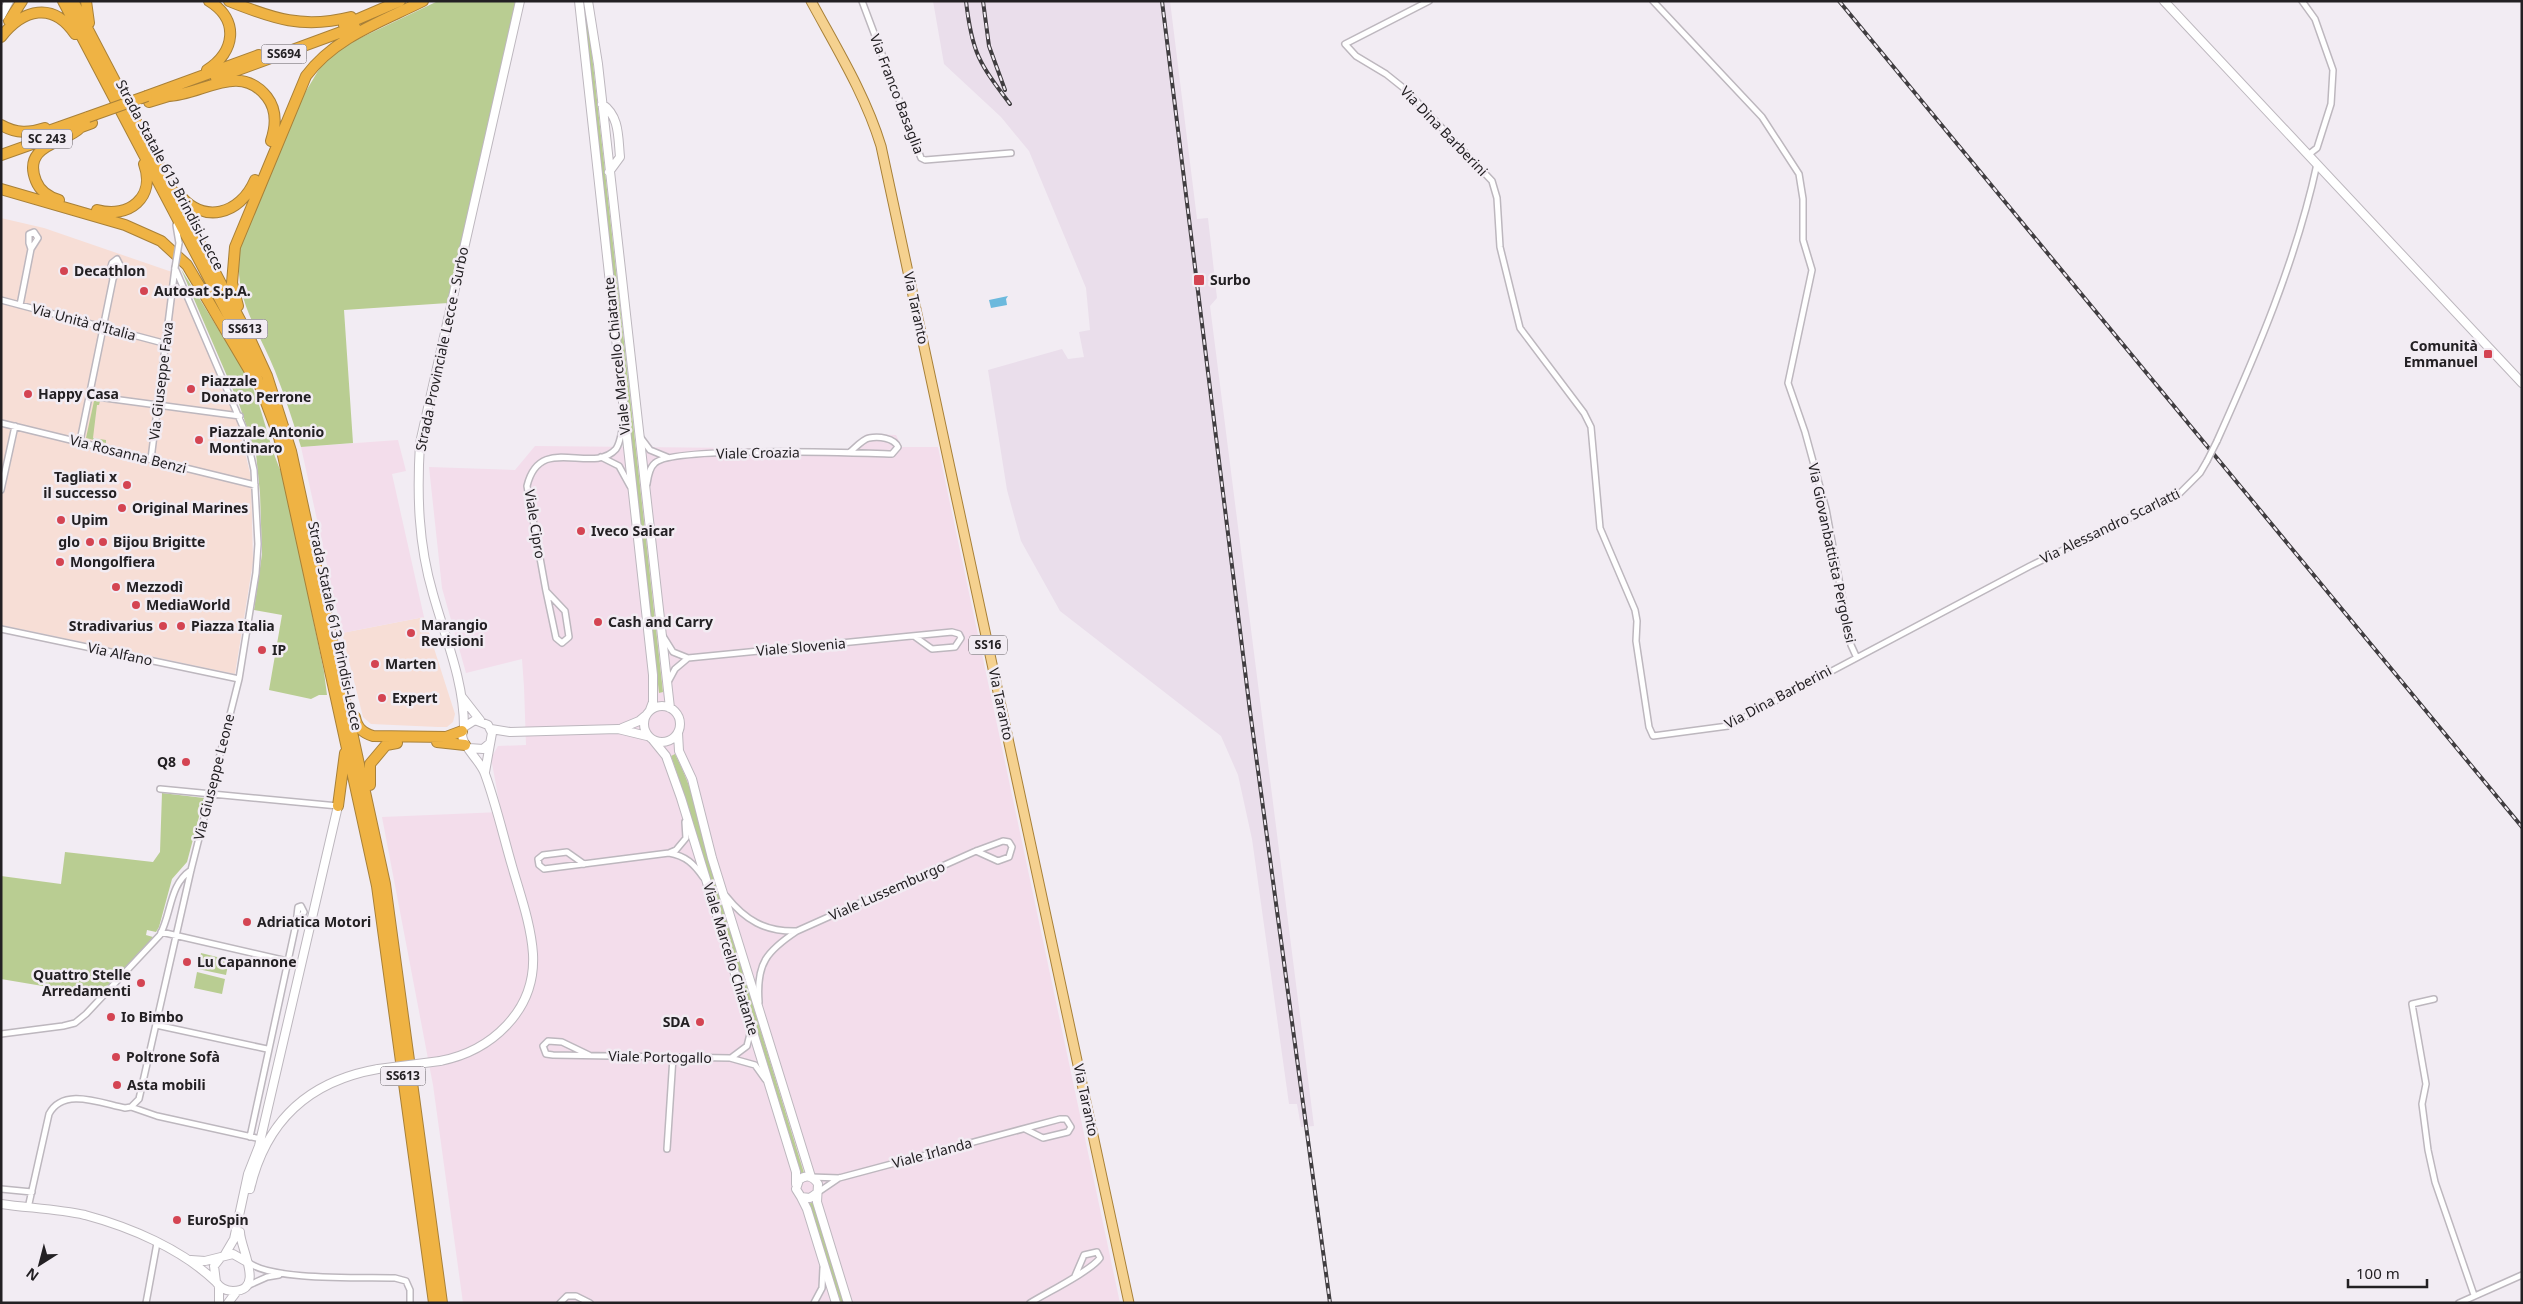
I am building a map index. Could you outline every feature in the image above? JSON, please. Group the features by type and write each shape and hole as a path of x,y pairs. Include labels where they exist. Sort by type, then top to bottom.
{"highway":[{"path":"1,31 22,1"},
{"name":"Strada Statale 613 Brindisi-Lecce","path":"63,1 142,134 250,340 267,376 291,451 385,884 442,1303"},
{"name":"Strada Statale 613 Brindisi-Lecce","path":"73,1 112,84 127,124 246,349 273,419 287,469 377,886 434,1303"},
{"path":"86,1 89,24 114,73 112,84"},
{"path":"165,93 207,70 225,55 231,35 229,23 224,14 210,1"},
{"path":"229,1 283,21 310,24 352,17 394,1"},
{"name":"SS694","path":"165,93 400,1"},
{"name":"SS694","path":"148,99 378,19 416,1"},
{"path":"267,376 266,366 237,302 232,283 232,259 240,231 295,98 309,71 331,49 349,36 423,1"},
{"path":"1,37 11,25 27,15 37,12 55,16 71,28 112,84"},
{"path":"142,134 149,141 178,192 190,206 207,211 225,211 233,208 248,195 274,130 273,109 262,91 243,81 232,80 165,93"},
{"name":"SC 243","path":"1,155 148,99"},
{"path":"1,125 10,130 27,133 69,121 79,124"},
{"path":"79,124 41,150 34,166 36,182 41,190 55,198 116,213 132,208 138,202 148,179 144,162 127,124"},
{"name":"SC 243","path":"1,148 79,124"},
{"path":"1,189 139,230 161,241 180,256 255,380 287,469"},
{"path":"334,643 342,660 356,724 364,733 387,738 446,737 463,729"},
{"path":"333,680 332,691 345,761 338,806"},
{"path":"377,842 378,823 368,776 370,764 376,754 386,745 402,742 467,746"}],"main road":[{"name":"Via Taranto","path":"811,1 857,84 871,113 882,146 1129,1303"}],"street":[{"path":"2,13 9,1"},
{"name":"Strada Provinciale Lecce - Surbo","path":"463,729 462,697 432,594 420,536 418,479 420,443 520,1"},
{"name":"Viale Marcello Chiatante","path":"579,1 653,675 653,702 643,726 650,738 666,756 681,798 796,1172 796,1189 807,1209 836,1303"},
{"name":"Viale Marcello Chiatante","path":"588,1 602,104 670,708 675,711 680,722 678,733 679,751 692,779 722,891 811,1177 818,1184 817,1202 848,1303"},
{"name":"Via Franco Basaglia","path":"862,1 921,158 925,160 1011,153"},
{"name":"Via Dina Barberini","path":"1429,1 1345,44 1356,56 1386,74 1406,90 1484,170 1496,189 1500,247 1520,328 1584,413 1592,427 1600,528 1635,610 1637,621 1636,641 1649,727 1653,736 1728,726 1856,656"},
{"name":"Via Giovanbattista Pergolesi","path":"1653,1 1762,117 1799,174 1803,199 1803,240 1812,270 1788,383 1805,432 1826,509 1851,645 1856,656"},
{"path":"2164,1 2522,383"},
{"path":"2302,1 2315,19 2333,70 2331,104 2325,126 2316,148 2308,155"},
{"path":"602,104 609,109 617,123 620,157 609,172"},
{"name":"Via Alessandro Scarlatti","path":"1856,656 1973,598 2030,566 2179,494 2200,473 2217,441 2257,352 2306,216 2317,164"},
{"name":"Via Giuseppe Fava","path":"151,459 179,243 178,229 161,188"},
{"path":"20,305 31,249"},
{"name":"Via Giuseppe Leone","path":"131,1107 139,1099 191,870 239,679 256,573 258,544 255,484 250,451 240,416 175,268"},
{"path":"80,442 113,280"},
{"name":"Via Unità d'Italia","path":"1,300 167,344"},
{"path":"90,396 240,416"},
{"name":"Via Rosanna Benzi","path":"1,422 255,484"},
{"path":"600,457 615,449 624,422"},
{"path":"1,490 15,426"},
{"path":"638,433 650,450 667,457"},
{"name":"Viale Croazia","path":"667,457 737,452 892,454 898,447 896,442 889,438 869,438 850,452"},
{"path":"600,457 619,466 632,490"},
{"name":"Viale Cipro","path":"546,591 565,611 569,637 562,643 556,638 546,591 527,486 530,472 541,462 552,458 600,457"},
{"path":"646,494 650,470 655,462 667,457"},
{"name":"Via Alfano","path":"1,629 239,679"},
{"path":"660,630 673,652 688,658 675,669 667,685"},
{"name":"Viale Slovenia","path":"688,658 952,632 959,634 962,638 955,647 932,649 914,636"},
{"name":"Strada Provinciale Lecce - Surbo","path":"462,697 480,720"},
{"path":"618,729 639,721 660,706 670,708"},
{"path":"224,1256 236,1245 255,1168 261,1154 290,1111 314,1090 340,1078 378,1069 440,1061 468,1054 494,1038 506,1027 524,999 532,971 533,955 529,925 485,772 467,746 463,729 471,721 480,720 491,729 510,732 618,729 631,730 650,738 670,740 678,733"},
{"path":"485,772 491,740 491,729"},
{"path":"467,746 482,749 491,740 510,732"},
{"path":"160,789 338,806 260,1139 248,1174 234,1239 213,1271 218,1284 219,1303"},
{"path":"584,864 566,852 543,855 538,859 539,865 544,869 584,864 669,852 676,850 686,838 687,830 681,798"},
{"name":"Viale Lussemburgo","path":"760,1009 758,983 767,954 775,945 797,931 976,851 1003,841 1009,842 1012,847 1009,856 998,861 976,851"},
{"path":"669,852 678,854 695,864 707,883"},
{"path":"1,1034 63,1026 81,1019 161,932 177,882 191,870"},
{"name":"Viale Lussemburgo","path":"722,891 740,913 759,926 786,932 797,931"},
{"path":"250,1137 267,1049 296,924"},
{"path":"161,932 287,961"},
{"path":"2434,999 2412,1004 2426,1084 2422,1104 2422,1120 2434,1182 2474,1295"},
{"path":"156,1024 267,1049"},
{"name":"Viale Portogallo","path":"730,1058 747,1046 752,1028"},
{"name":"Viale Portogallo","path":"589,1055 562,1042 548,1041 543,1046 546,1054 553,1055 730,1058 755,1065 770,1089"},
{"path":"667,1149 673,1057"},
{"path":"28,1208 49,1114 55,1103 71,1097 125,1108 131,1107 157,1116 260,1139"},
{"name":"Viale Irlanda","path":"811,1177 840,1178 1060,1119 1066,1119 1071,1127 1068,1132 1043,1138 1025,1129"},
{"path":"796,1184 802,1177 811,1177"},
{"name":"Viale Irlanda","path":"817,1193 840,1178"},
{"path":"1,1189 32,1192"},
{"path":"801,1197 810,1198 817,1193"},
{"path":"1,1204 83,1215 126,1228 157,1243 202,1269 224,1290 240,1290 267,1277 285,1274"},
{"path":"228,1303 250,1279 251,1273 242,1246 240,1232"},
{"path":"146,1303 157,1243"},
{"path":"1030,1303 1075,1276 1097,1262 1100,1258 1097,1252 1084,1255 1075,1276"},
{"path":"178,1255 199,1261 238,1255 247,1262 265,1270 285,1274 395,1278 406,1281 410,1290 410,1303"},
{"path":"814,1303 822,1288 824,1262"},
{"path":"2459,1303 2522,1275"},
{"path":"560,1303 567,1296 576,1296 590,1303"}],"shaded area":[{"path":"933,1 1170,1 1197,219 1208,218 1217,298 1210,306 1314,1126 1301,1127 1297,1104 1289,1104 1252,839 1238,775 1221,736 1060,611 1021,541 1007,490 988,370 1062,349 1068,359 1084,357 1079,332 1090,330 1086,288 1029,151 1001,117 944,64"},
{"path":"1,218 44,228 172,272 183,291 237,420 251,477 253,562 235,674 1,625"},
{"path":"867,434 896,435 902,447 938,447 1120,1303 463,1303 433,1085 382,817 501,812 491,758 498,746 526,745 524,687 522,659 466,673 442,588 429,467 515,470 535,446 848,449"},
{"path":"398,440 406,471 392,474 424,617 342,633 301,447"},
{"path":"424,617 455,714 453,722 447,727 371,724 363,717 342,633"}],"green space":[{"path":"438,1 516,1 448,303 344,310 353,443 301,447 279,380 253,324 242,294 239,278 241,242 300,101 321,66 338,51 358,39"},
{"path":"582,1 586,1 663,692 659,693"},
{"path":"181,269 248,377 258,402 284,478 324,672 327,695 319,695 311,699 269,690 282,615 254,610 262,554 260,493 256,454 239,404"},
{"path":"94,401 100,401 99,405 97,405 93,438 106,440 106,443 86,438"},
{"path":"675,754 686,777 694,801 706,851 804,1173 801,1173 671,756"},
{"path":"162,793 204,798 187,862 172,879 159,927 156,932 147,930 146,935 153,937 148,943 98,998 96,995 1,979 1,876 61,884 65,852 153,862 160,852"},
{"path":"201,953 229,960 226,975 198,969"},
{"path":"197,972 225,979 222,994 194,988"},
{"path":"814,1202 845,1303 841,1303 808,1204"}],"water":[{"path":"1008,296 1006,299 1007,305 991,308 989,300"}],"railway":[{"path":"966,1 974,46 984,67 1010,104"},
{"path":"983,1 989,46 1005,90"},
{"path":"1162,1 1250,711 1330,1303"},
{"path":"1839,1 2522,827"}],"place":[{"name":"Decathlon","path":"64,271"},
{"name":"Surbo","path":"1199,280"},
{"name":"Autosat S.p.A.","path":"144,291"},
{"name":"Comunità Emmanuel","path":"2488,354"},
{"name":"Piazzale Donato Perrone","path":"191,389"},
{"name":"Happy Casa","path":"28,394"},
{"name":"Piazzale Antonio Montinaro","path":"199,440"},
{"name":"Tagliati x il successo","path":"127,485"},
{"name":"Original Marines","path":"122,508"},
{"name":"Upim","path":"61,520"},
{"name":"Iveco Saicar","path":"581,531"},
{"name":"glo","path":"90,542"},
{"name":"Bijou Brigitte","path":"103,542"},
{"name":"Mongolfiera","path":"60,562"},
{"name":"Mezzodì","path":"116,587"},
{"name":"MediaWorld","path":"136,605"},
{"name":"Cash and Carry","path":"598,622"},
{"name":"Stradivarius","path":"163,626"},
{"name":"Piazza Italia","path":"181,626"},
{"name":"Marangio Revisioni","path":"411,633"},
{"name":"IP","path":"262,650"},
{"name":"Marten","path":"375,664"},
{"name":"Expert","path":"382,698"},
{"name":"Q8","path":"186,762"},
{"name":"Adriatica Motori","path":"247,922"},
{"name":"Lu Capannone","path":"187,962"},
{"name":"Quattro Stelle Arredamenti","path":"141,983"},
{"name":"Io Bimbo","path":"111,1017"},
{"name":"SDA","path":"700,1022"},
{"name":"Poltrone Sofà","path":"116,1057"},
{"name":"Asta mobili","path":"117,1085"},
{"name":"EuroSpin","path":"177,1220"}]}
